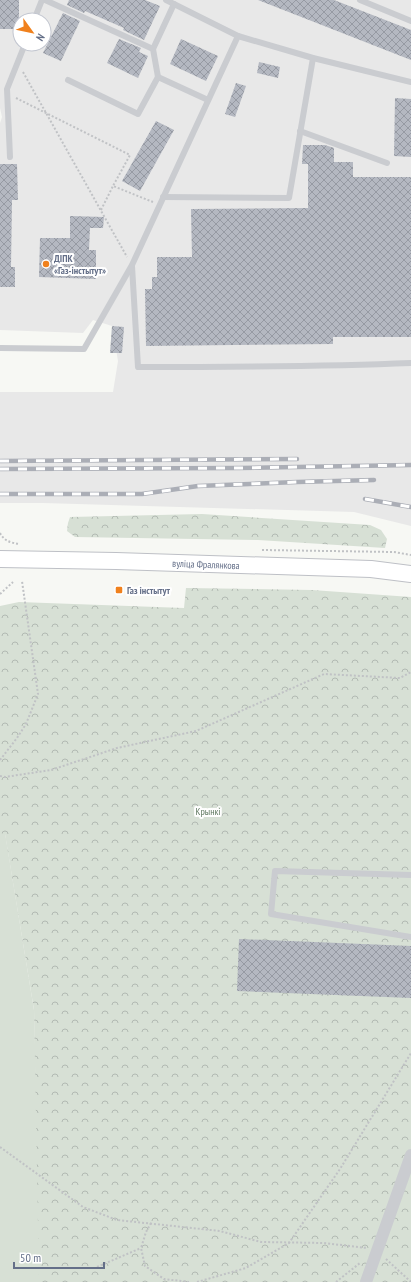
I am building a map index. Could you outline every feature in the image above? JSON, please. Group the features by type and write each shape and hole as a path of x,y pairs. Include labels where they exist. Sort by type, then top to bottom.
{"main road":[{"name":"вуліца Фралянкова","path":"0,560 121,561 363,569 411,574"}],"street":[{"path":"366,1282 411,1155"}],"lane":[{"path":"38,12 44,0 153,49"},
{"path":"166,0 238,36 313,58 411,82"},
{"path":"360,0 411,21"},
{"path":"68,80 138,114 158,77 153,49 174,4"},
{"path":"0,348 84,349 132,265 238,36"},
{"path":"10,157 7,89 22,52"},
{"path":"163,197 289,198 313,58"},
{"path":"158,77 208,100"},
{"path":"300,131 388,163"},
{"path":"132,265 138,366 230,367 411,363"},
{"path":"411,875 275,871 271,914 411,937"}],"path":[{"path":"18,62 132,265"},
{"path":"7,94 130,154 101,210"},
{"path":"113,186 159,205"},
{"path":"0,760 26,724 38,694 22,581"},
{"path":"0,594 13,582"},
{"path":"0,776 5,777 51,770 117,748 196,731 324,674 400,678 411,672"},
{"path":"197,1282 246,1268 289,1242 340,1169 411,1053"},
{"path":"0,1147 83,1207 117,1220 220,1231 261,1242 324,1243 378,1249 388,1261 411,1282"},
{"path":"151,1223 146,1232 141,1248 145,1266 164,1279 189,1282"},
{"path":"97,1267 141,1248"},
{"path":"336,1282 360,1263"}],"shaded area":[{"path":"0,0 411,0 411,526 354,512 0,503 0,392 113,392 118,361 112,326 93,320 83,333 0,330 0,123 2,117 0,108"}],"green space":[{"path":"202,514 370,525 381,530 387,539 385,548 258,540 75,537 67,531 70,517"},
{"name":"Крынкі","path":"186,588 312,590 411,597 411,1282 39,1282 34,1010 5,834 0,833 0,606 19,602 184,608"},
{"path":"0,833 5,833 34,1010 42,1282 0,1282"}],"building":[{"path":"0,0 19,0 19,12 12,12 12,29 0,29"},
{"path":"69,0 145,0 160,6 144,40 123,30 124,28 67,5"},
{"path":"258,0 334,0 411,30 411,60"},
{"path":"63,13 80,21 61,61 43,53 52,52 52,35"},
{"path":"119,39 141,48 139,52 148,56 138,78 107,63"},
{"path":"181,39 218,56 206,81 170,64"},
{"path":"259,62 280,67 278,78 257,73"},
{"path":"236,83 246,86 235,117 225,114"},
{"path":"395,98 411,99 411,157 394,156"},
{"path":"156,121 174,130 140,191 122,181"},
{"path":"303,145 325,145 334,148 334,162 353,162 353,177 411,177 411,337 333,337 333,344 146,346 145,289 152,289 152,277 157,277 157,257 192,257 191,209 308,208 308,164 302,164"},
{"path":"0,164 17,164 18,200 12,200 11,267 15,267 15,287 0,287"},
{"path":"70,216 104,217 103,228 90,228 89,250 96,250 96,279 39,277 40,238 70,238"},
{"path":"112,326 124,327 122,353 110,353"},
{"path":"239,939 411,946 411,998 237,991"}],"railway":[{"path":"0,461 297,459"},
{"path":"0,469 239,468 411,465"},
{"path":"0,494 142,494 198,486 374,480"},
{"path":"365,499 411,507"}],"place":[{"name":"ДІПК «Газ-інстытут»","path":"46,264"},
{"name":"Газ інстытут","path":"119,590"}]}
